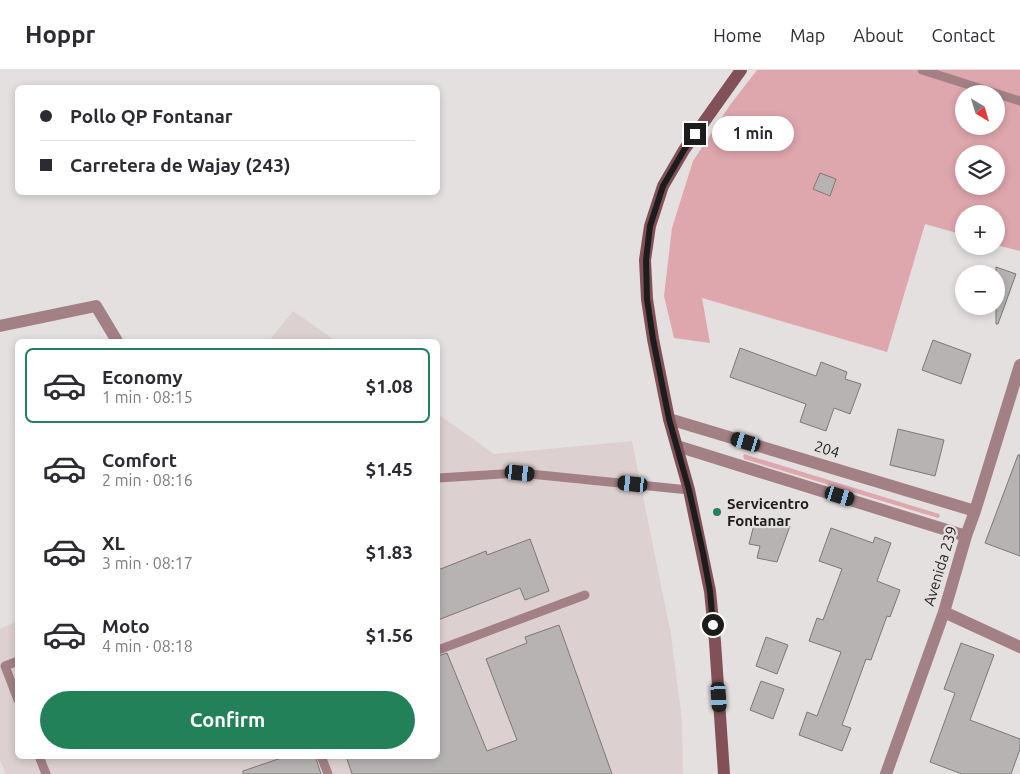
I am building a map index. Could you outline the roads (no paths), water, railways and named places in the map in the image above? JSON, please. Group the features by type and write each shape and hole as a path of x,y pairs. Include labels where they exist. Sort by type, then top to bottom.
{"main road":[{"path":"724,774 710,591 689,490 669,419 653,339 647,299 646,260 650,226 663,186 684,150 741,70"}],"street":[{"path":"0,326 96,306 116,339"},
{"name":"Avenida 239","path":"886,774 944,612 1020,365"},
{"name":"204","path":"669,419 975,511"},
{"path":"678,446 966,536"},
{"path":"944,612 1020,647"}],"lane":[{"path":"922,70 1020,100"},
{"path":"440,478 520,473 689,490"},
{"path":"440,649 584,595"},
{"path":"15,662 4,666 15,693"},
{"path":"40,759 46,774"},
{"path":"322,759 328,774"}],"place":[{"name":"Servicentro Fontanar","path":"717,512"}]}
